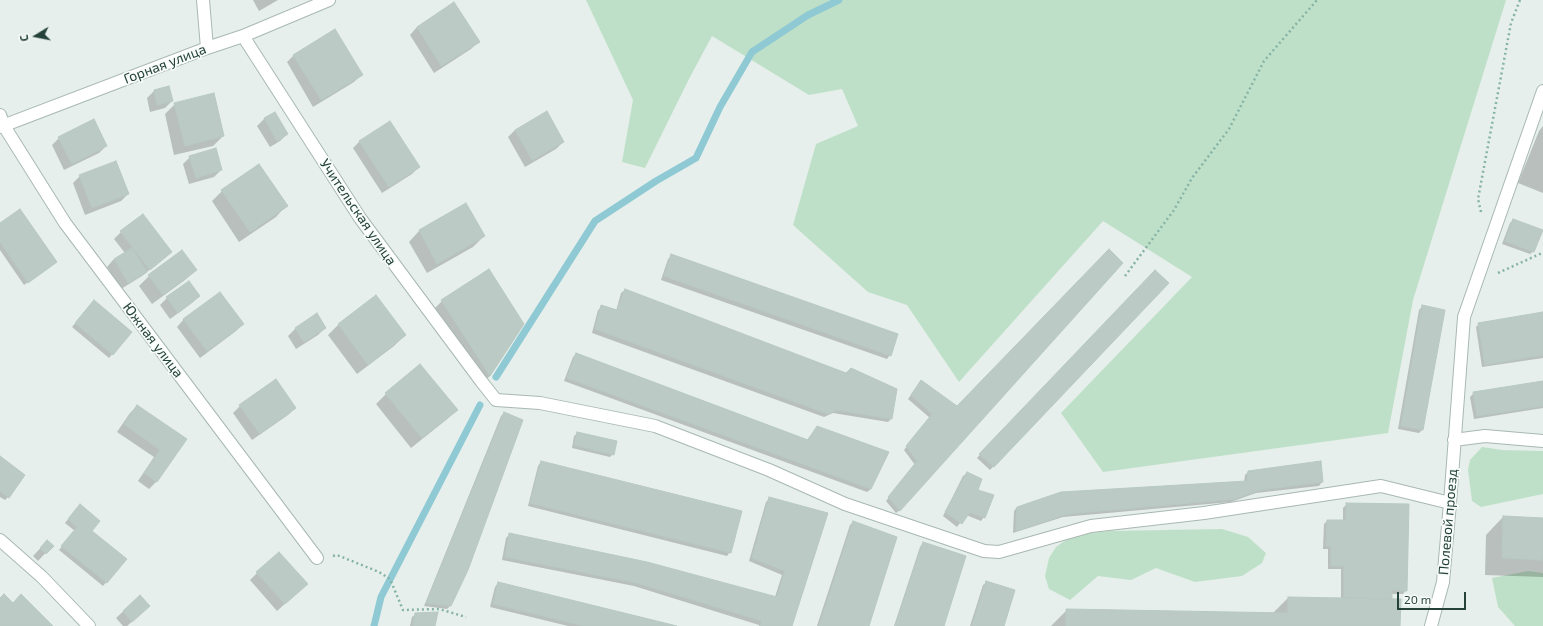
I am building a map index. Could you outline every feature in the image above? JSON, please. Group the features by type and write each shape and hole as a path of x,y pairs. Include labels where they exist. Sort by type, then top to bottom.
{"street":[{"path":"203,0 206,48"},
{"name":"Горная улица","path":"1,123 206,48 243,36 329,0"},
{"name":"Учительская улица","path":"243,36 360,218 496,400 540,403 655,426 769,470 845,504 984,551 999,552 1091,526 1204,513 1381,486 1450,503"},
{"name":"Полевой проезд","path":"1431,626 1443,582 1464,317 1543,91"},
{"name":"Южная улица","path":"1,123 65,223 317,558"},
{"path":"1509,438 1543,433"},
{"path":"1454,440 1485,436 1543,441"},
{"path":"0,540 42,577 89,626"}],"path":[{"path":"1125,276 1174,210 1192,178 1229,129 1264,61 1317,0"},
{"path":"1481,213 1478,199 1511,23 1520,0"},
{"path":"1476,284 1542,253"},
{"path":"317,558 337,555 390,578 403,610 440,609 466,617"}],"green space":[{"path":"586,0 1506,0 1413,300 1388,433 1103,472 1061,413 1192,277 1103,221 959,382 907,305 868,292 793,225 816,144 858,126 842,89 809,95 712,36 645,168 622,162 633,100"},
{"path":"1482,447 1502,450 1543,451 1543,494 1481,507 1472,501 1468,470 1470,460"},
{"path":"1222,529 1248,537 1266,553 1262,563 1242,576 1195,582 1156,568 1131,580 1098,576 1070,600 1049,589 1045,576 1049,558 1056,547 1073,535 1109,531"},
{"path":"1528,571 1543,573 1543,626 1515,626 1498,607 1492,578"}],"building":[{"path":"454,2 480,42 441,66 417,27"},
{"path":"335,29 363,75 321,100 293,55"},
{"path":"169,86 173,101 157,105 154,90"},
{"path":"214,93 224,136 185,146 174,103"},
{"path":"547,111 564,142 532,160 515,130"},
{"path":"275,112 288,134 277,141 264,118"},
{"path":"94,119 107,146 72,164 58,137"},
{"path":"390,121 420,167 389,187 359,141"},
{"path":"216,148 222,170 196,178 189,156"},
{"path":"116,161 129,194 92,208 79,175"},
{"path":"259,164 288,206 250,232 221,190"},
{"path":"466,203 485,236 437,264 419,230"},
{"path":"20,209 57,262 28,283 0,242 0,223"},
{"path":"143,214 172,252 150,270 120,231"},
{"path":"1513,219 1543,230 1534,252 1505,241"},
{"path":"132,248 147,272 128,283 114,259"},
{"path":"1109,249 1123,263 900,511 888,497 917,461 906,446 932,414 911,395 921,380 957,406"},
{"path":"182,250 197,270 163,295 148,275"},
{"path":"671,254 898,334 891,356 664,276"},
{"path":"489,269 524,324 490,376 441,300"},
{"path":"1155,270 1169,283 994,467 979,454"},
{"path":"189,281 200,296 178,313 166,297"},
{"path":"625,289 846,373 851,368 897,389 892,419 837,410 828,414 595,329 601,305 617,310"},
{"path":"220,292 244,324 207,351 183,319"},
{"path":"376,295 406,335 368,365 338,324"},
{"path":"94,300 132,332 113,355 75,323"},
{"path":"1422,305 1445,310 1423,430 1401,426"},
{"path":"1543,312 1543,355 1485,365 1478,323"},
{"path":"317,313 326,328 304,342 295,328"},
{"path":"576,353 808,440 817,426 889,452 871,489 567,378"},
{"path":"420,364 458,410 422,438 385,393"},
{"path":"276,379 296,408 260,434 239,405"},
{"path":"1543,381 1543,406 1477,416 1473,392"},
{"path":"137,405 187,439 157,482 144,473 160,450 124,424"},
{"path":"504,412 523,420 468,570 451,606 426,603"},
{"path":"577,432 617,441 614,455 574,445"},
{"path":"0,456 25,475 9,498 0,491"},
{"path":"541,461 742,511 731,553 530,503"},
{"path":"1321,461 1323,482 1260,490 1235,499 1067,514 1016,531 1017,507 1061,492 1247,481 1248,471"},
{"path":"967,472 982,479 978,490 994,495 985,518 970,512 962,524 945,512"},
{"path":"769,497 828,513 792,626 760,626 762,621 637,583 505,557 509,533 647,562 777,597 785,571 752,558"},
{"path":"1346,503 1409,504 1407,591 1392,590 1392,599 1344,598 1344,566 1331,566 1331,546 1326,546 1327,520 1346,520"},
{"path":"80,504 100,521 92,531 127,559 107,583 61,546 77,527 68,519"},
{"path":"1503,516 1543,518 1543,560 1502,558"},
{"path":"853,521 897,537 869,626 819,626"},
{"path":"47,540 54,546 46,554 40,548"},
{"path":"923,542 966,556 944,626 895,626"},
{"path":"279,552 308,584 285,604 256,572"},
{"path":"986,581 1015,590 1004,626 972,626"},
{"path":"498,582 677,626 584,626 493,604"},
{"path":"4,594 13,603 21,594 53,626 0,626 0,598"},
{"path":"140,595 150,606 132,622 123,611"},
{"path":"1288,597 1401,599 1400,626 1066,626 1066,609 1288,613"},
{"path":"438,612 435,626 413,626 415,613"}],"waterway":[{"path":"496,377 595,221 656,181 696,158 720,107 752,52 808,15 839,0"},
{"path":"374,626 381,597 480,405"}]}
